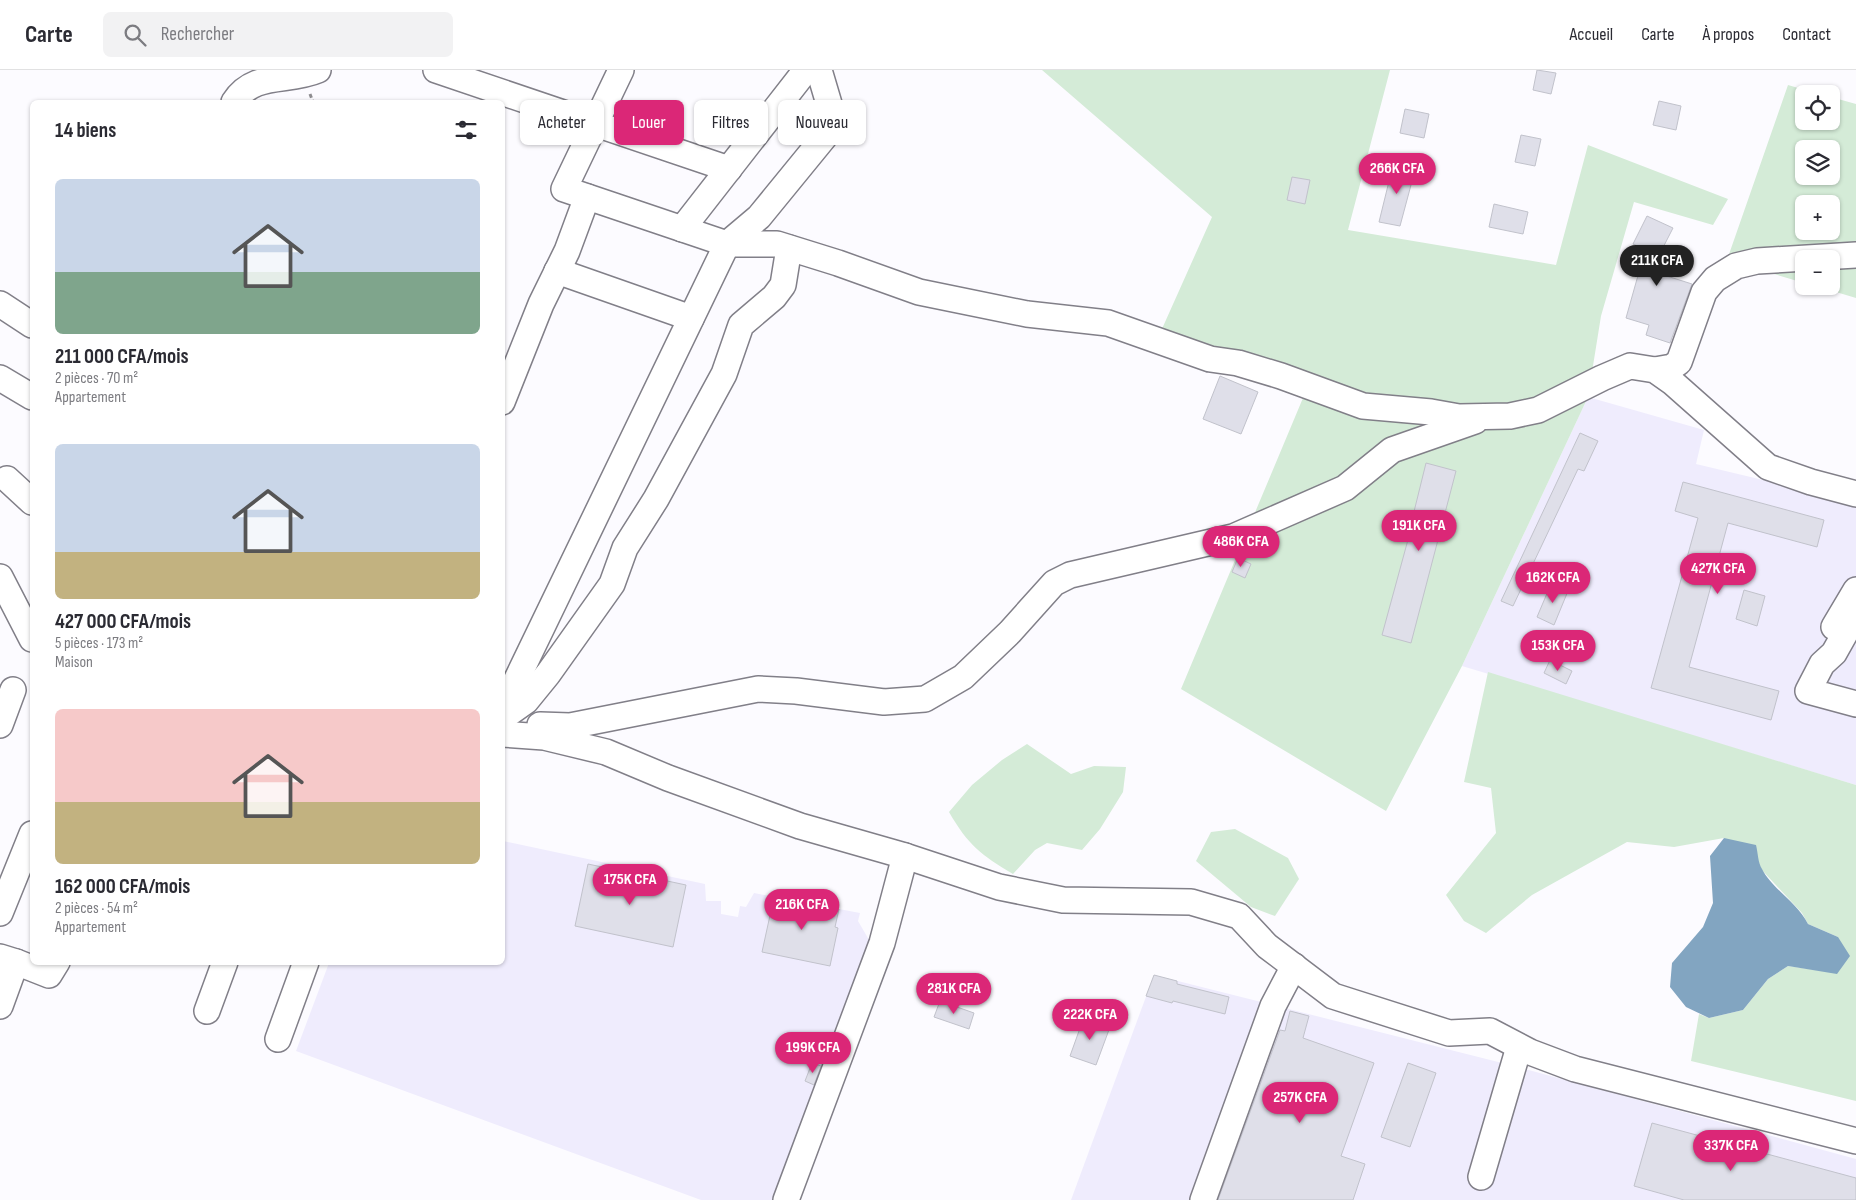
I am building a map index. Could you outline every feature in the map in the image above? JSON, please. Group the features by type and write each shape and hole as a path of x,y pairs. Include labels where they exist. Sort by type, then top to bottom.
{"street":[{"path":"236,100 248,87 261,81 309,74 318,70"},
{"path":"436,70 524,100"},
{"path":"604,105 621,70"},
{"path":"505,704 727,244 759,217 835,124 807,70 682,229"},
{"path":"604,127 729,169"},
{"path":"585,145 564,189 727,244 777,244 838,263 919,292 1027,314 1108,323 1210,359 1238,363 1281,376 1363,406 1431,412 1459,417 1510,416 1538,410 1630,366 1655,370 1672,367 1678,362 1704,292 1715,279 1736,266 1757,261 1856,255"},
{"path":"505,394 541,304 567,251 587,197"},
{"path":"505,716 526,701 612,584 625,548 656,499 724,374 741,325 774,297 783,285 789,248"},
{"path":"557,271 691,318"},
{"path":"0,304 30,324"},
{"path":"1655,370 1672,382 1768,467 1811,482 1856,494"},
{"path":"0,378 30,396"},
{"path":"505,723 570,726 758,689 796,691 884,702 925,699 963,677 1010,632 1054,583 1070,576 1233,537 1345,488 1392,450 1488,417"},
{"path":"7,479 30,500"},
{"path":"0,577 30,635"},
{"path":"1822,664 1824,644 1856,590"},
{"path":"1856,614 1834,653 1822,664 1808,691 1856,704"},
{"path":"0,725 15,691"},
{"path":"505,734 544,736 606,752 668,778 800,826 905,856 999,887 1063,900 1191,902 1239,916 1268,946 1333,996 1449,1033 1490,1031 1519,1046 1575,1069 1856,1141"},
{"path":"0,913 30,839"},
{"path":"786,1200 882,943 905,856"},
{"path":"0,1006 8,960 49,975 55,965"},
{"path":"207,1011 224,965"},
{"path":"278,1038 305,965"},
{"path":"1202,1200 1273,1006 1294,966"},
{"path":"1481,1177 1519,1046"}],"shaded area":[{"path":"1588,397 1704,430 1696,464 1856,502 1856,785 1462,666"},
{"path":"505,841 705,884 706,901 721,901 721,914 738,917 740,906 746,907 754,893 860,913 858,921 872,945 776,1200 701,1200 296,1051 328,965 505,965"},
{"path":"1154,975 1514,1066 1856,1159 1856,1200 1071,1200"}],"green space":[{"path":"1042,70 1390,70 1348,230 1556,265 1588,145 1728,199 1713,225 1634,202 1601,316 1588,397 1462,666 1386,811 1181,689 1308,386 1157,340 1212,217"},
{"path":"1788,85 1795,87 1795,130 1840,130 1840,100 1856,104 1856,298 1840,293 1840,250 1795,250 1795,280 1727,260"},
{"path":"1488,672 1856,785 1856,1101 1691,1061 1699,1014 1709,1018 1743,1010 1768,979 1788,966 1837,973 1838,937 1808,924 1802,913 1761,869 1724,838 1674,847 1627,842 1532,895 1486,933 1464,921 1446,895 1496,833 1491,788 1464,782"},
{"path":"1027,744 1071,774 1094,766 1126,767 1123,792 1100,829 1082,850 1047,843 1035,850 1013,874 976,848 949,812 972,785 1002,760"},
{"path":"1235,829 1288,858 1299,879 1275,916 1251,907 1196,861 1211,832"}],"water":[{"path":"1724,838 1756,845 1759,861 1766,876 1798,909 1808,924 1838,937 1850,956 1837,974 1788,966 1768,979 1743,1010 1709,1018 1686,1007 1670,987 1672,963 1703,927 1713,903 1710,856"}],"building":[{"path":"1537,70 1556,73 1551,94 1533,90"},
{"path":"1659,101 1681,106 1676,130 1653,125"},
{"path":"1405,109 1429,114 1424,138 1400,133"},
{"path":"1521,135 1541,139 1535,166 1515,162"},
{"path":"1393,165 1415,170 1400,226 1379,222"},
{"path":"1292,177 1310,180 1305,204 1287,200"},
{"path":"1494,204 1528,212 1523,234 1489,227"},
{"path":"1647,216 1673,228 1651,271 1692,284 1670,343 1646,335 1649,325 1626,318 1637,279 1648,251 1633,244"},
{"path":"1220,376 1258,392 1241,434 1203,419"},
{"path":"1580,433 1598,441 1584,471 1578,469 1513,606 1501,601"},
{"path":"1426,463 1456,471 1411,643 1382,635 1409,536"},
{"path":"1683,482 1824,520 1817,547 1728,523 1689,667 1779,691 1771,720 1651,688 1698,518 1675,511"},
{"path":"1238,558 1251,564 1245,578 1232,572"},
{"path":"1551,584 1568,591 1554,625 1537,617"},
{"path":"1744,590 1765,596 1757,626 1736,619"},
{"path":"1550,660 1572,671 1566,684 1544,673"},
{"path":"588,864 686,885 673,947 575,926"},
{"path":"774,897 839,909 835,927 838,928 830,966 762,952"},
{"path":"1154,975 1177,981 1177,984 1229,997 1225,1014 1146,996"},
{"path":"940,1001 974,1013 969,1029 934,1017"},
{"path":"1290,1011 1309,1016 1303,1038 1374,1063 1341,1156 1365,1164 1353,1200 1218,1200 1280,1030 1285,1031"},
{"path":"1084,1017 1110,1027 1096,1065 1070,1056"},
{"path":"812,1063 821,1066 814,1085 805,1081"},
{"path":"1408,1063 1436,1073 1410,1147 1381,1137"},
{"path":"1652,1123 1856,1178 1856,1200 1684,1200 1634,1186"}]}
